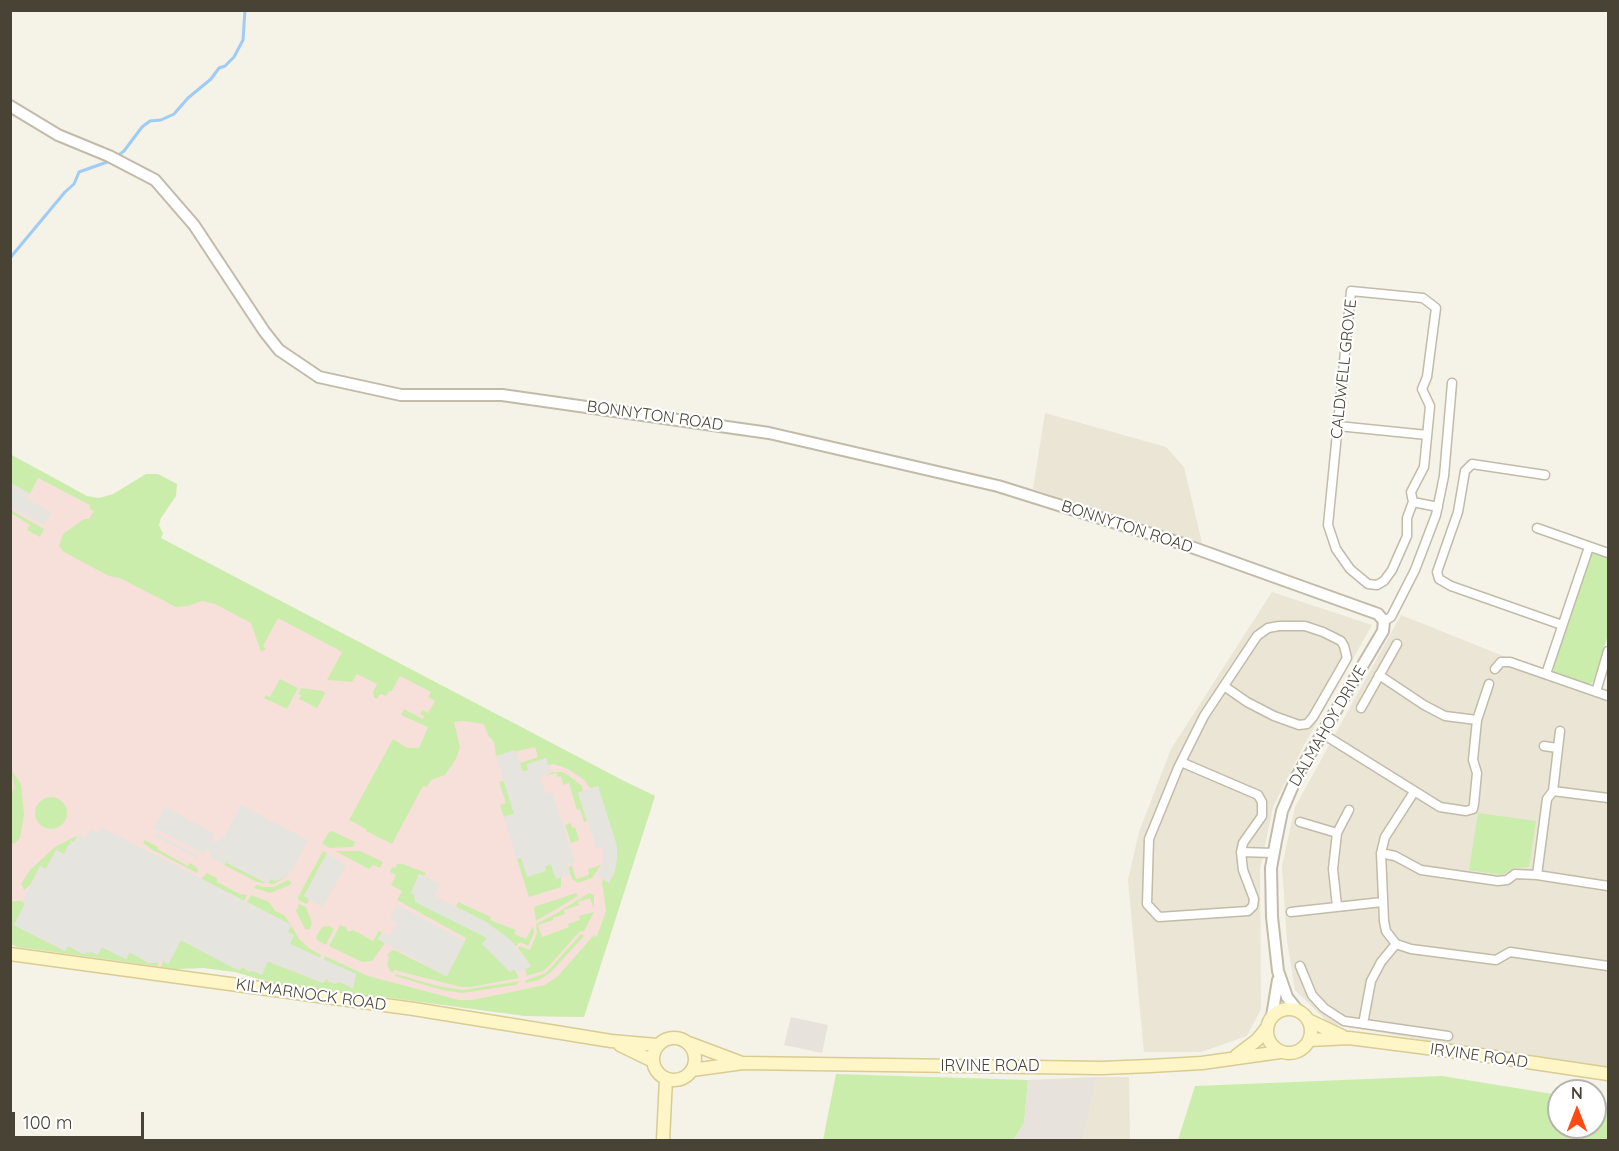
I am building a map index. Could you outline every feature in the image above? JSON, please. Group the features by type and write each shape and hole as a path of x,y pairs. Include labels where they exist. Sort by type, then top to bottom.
{"main road":[{"name":"KILMARNOCK ROAD","path":"10,954 402,1008 611,1041 657,1045"},
{"path":"1235,1057 1257,1040 1266,1029 1272,1016 1284,1009 1298,1011 1308,1020 1349,1038"},
{"path":"1266,1029 1269,1043 1280,1052 1294,1053 1300,1051 1310,1040 1311,1026 1308,1020"},
{"path":"669,1038 683,1039 689,1043 696,1056 692,1070 681,1079 666,1079 657,1072 653,1061 657,1045 669,1038"},
{"path":"1310,1040 1349,1038"},
{"name":"IRVINE ROAD","path":"1349,1038 1608,1074"},
{"name":"KILMARNOCK ROAD","path":"611,1041 653,1061"},
{"name":"IRVINE ROAD","path":"689,1043 743,1063"},
{"name":"IRVINE ROAD","path":"692,1070 743,1063 1102,1068 1202,1063 1280,1052"},
{"path":"663,1140 666,1079"}],"street":[{"name":"BONNYTON ROAD","path":"10,106 58,135 114,158 155,180 194,225 279,350 319,377 401,396 502,395 769,433 998,486 1183,544 1378,614 1384,621"},
{"name":"CALDWELL GROVE","path":"1352,291 1423,298 1436,308 1427,377 1422,389 1430,406 1424,466 1411,492 1413,502 1407,518 1407,536 1392,570 1384,581 1377,585 1368,584 1350,569 1336,549 1328,525 1338,426 1352,291"},
{"path":"1384,621 1391,617 1415,570 1438,507 1444,476 1452,383"},
{"name":"CALDWELL GROVE","path":"1338,426 1427,435"},
{"path":"1545,475 1472,465 1465,471 1458,512 1437,566 1437,572 1439,579 1451,586 1563,625"},
{"path":"1413,502 1438,507"},
{"path":"1537,528 1608,553"},
{"path":"1546,674 1589,547"},
{"name":"DALMAHOY DRIVE","path":"1279,976 1272,917 1271,868 1282,811 1297,776 1383,631 1384,621"},
{"path":"1181,762 1258,795 1262,802 1262,816 1243,843 1241,852 1243,870 1254,899 1253,906 1248,911 1159,917 1147,904 1149,839 1181,762 1204,716 1257,636 1268,628 1305,626 1332,636 1341,641 1344,646 1347,658 1307,724 1299,725 1274,716 1247,702 1224,686"},
{"path":"1361,708 1397,644"},
{"path":"1596,692 1608,651"},
{"path":"1494,669 1501,662 1510,662 1608,696"},
{"path":"1379,675 1445,716 1477,720"},
{"path":"1323,734 1440,807 1466,811 1473,809 1478,773 1473,760 1477,720 1489,684"},
{"path":"1537,875 1547,799 1553,791 1560,731"},
{"path":"1544,746 1557,748"},
{"path":"1553,791 1608,798"},
{"path":"1414,792 1385,837 1381,853 1382,902 1386,931 1396,944 1411,949 1496,960 1510,952 1608,966"},
{"path":"1337,906 1333,869 1337,833 1349,810"},
{"path":"1300,822 1337,833"},
{"path":"1241,852 1273,854"},
{"path":"1381,853 1395,856 1421,870 1498,881 1507,880 1515,874 1537,875 1608,886"},
{"path":"1291,912 1382,902"},
{"path":"1363,1024 1371,981 1381,962 1396,944"},
{"path":"1300,966 1312,995 1324,1008 1344,1021 1448,1036"},
{"path":"1279,976 1287,997 1298,1011"},
{"path":"1272,1016 1279,976"}],"shaded area":[{"path":"1045,413 1166,447 1184,467 1202,543 1033,489"},
{"path":"10,460 655,796 584,1017 525,1016 266,981 235,972 204,968 174,969 18,947 11,944"},
{"path":"11,483 30,494 27,499 51,512 44,525 11,507"},
{"path":"1272,592 1372,625 1304,745 1273,807 1260,869 1261,1009 1247,1036 1201,1052 1144,1052 1128,880 1139,832 1171,749"},
{"path":"1401,615 1608,698 1608,1071 1330,1024 1295,990 1287,941 1282,866 1295,807"},
{"path":"515,750 523,772 528,770 527,764 546,758 551,772 540,776 546,794 552,792 575,862 567,865 570,874 556,879 551,864 545,866 546,871 527,877 521,858 517,859 504,817 514,814 496,756"},
{"path":"598,786 617,846 614,874 609,883 597,875 602,867 604,853 602,847 597,849 578,793"},
{"path":"241,805 308,840 286,877 275,881 271,879 268,884 227,863 229,858 224,865 209,857 211,852 207,849 204,854 154,828 165,807 214,833 211,840 217,843 221,837 224,838"},
{"path":"101,827 291,925 288,932 294,935 290,944 356,974 353,988 339,982 335,984 327,978 323,983 268,961 262,975 253,971 249,972 242,967 240,970 181,940 168,964 163,961 149,963 130,952 126,959 102,947 98,955 92,952 83,954 68,946 65,951 14,925 40,866 46,869 56,850 64,854 71,841 74,842 79,834 86,838 90,829 98,833"},
{"path":"156,834 198,855 198,859 153,835"},
{"path":"327,854 346,865 323,907 304,896"},
{"path":"419,874 440,883 435,896 486,922 508,938 531,966 518,973 514,969 510,972 482,944 487,938 415,902 414,894 411,893"},
{"path":"397,905 465,941 447,976 378,939 382,932 390,936 397,923 390,919"},
{"path":"791,1017 828,1025 822,1053 784,1045"},
{"path":"1097,1077 1129,1077 1130,1140 1083,1140"},
{"path":"1097,1077 1083,1140 1013,1140 1024,1123 1028,1080"}],"green space":[{"path":"10,454 87,496 99,498 113,494 146,474 158,474 177,484 176,496 161,518 159,525 163,534 161,538 655,796 584,1017 525,1016 266,981 235,972 204,968 161,967 163,961 169,963 181,940 240,970 242,967 265,967 267,961 323,983 327,978 335,984 339,982 353,988 356,974 323,960 325,956 368,976 459,1000 472,1000 545,985 558,976 594,935 597,936 606,911 603,879 609,883 598,786 591,789 584,780 570,770 554,764 548,765 546,758 522,772 520,763 538,757 535,747 496,756 494,742 488,735 484,724 454,722 460,747 456,759 445,775 431,780 427,787 423,786 392,844 366,831 349,820 393,739 407,748 419,748 428,727 401,715 404,709 423,719 424,716 420,714 423,710 428,713 435,701 428,697 431,692 400,676 391,692 389,691 386,696 380,694 377,699 373,692 377,684 357,674 352,682 327,680 342,652 278,618 263,646 266,649 261,652 251,623 215,604 202,601 176,607 64,552 59,546 63,534 84,519 89,519 94,511 90,509 90,505 38,478 30,494 11,483"},
{"path":"11,510 44,529 40,537 27,530 30,525 11,513"},
{"path":"1592,553 1608,557 1608,635 1593,682 1587,686 1554,672 1553,668"},
{"path":"280,679 298,688 287,709 264,698 266,695 270,697"},
{"path":"301,688 323,691 325,694 317,708 299,699 301,695 298,694"},
{"path":"12,771 21,784 24,815 20,838 11,844 10,798 14,788"},
{"path":"552,772 562,772 582,786 583,791 578,793 587,821 584,822 580,809 577,810 569,783 563,785 561,776 558,777 556,773 545,776"},
{"path":"504,781 514,814 504,817 500,805 506,803 499,782"},
{"path":"51,797 62,802 67,813 62,824 51,829 40,824 35,813 40,802"},
{"path":"1478,813 1536,821 1529,867 1514,868 1502,875 1469,870"},
{"path":"571,823 572,828 575,827 579,840 571,843 565,825"},
{"path":"332,831 355,842 353,847 330,848 322,844"},
{"path":"76,836 74,843 71,841 64,854 56,850 46,869 40,866 31,884 24,890 21,884 30,870 55,847"},
{"path":"145,840 188,866 190,863 198,869 197,873 151,849 143,843"},
{"path":"323,851 327,853 304,896 309,899 307,904 298,900 298,897"},
{"path":"335,851 360,851 383,862 380,868 373,865 369,869"},
{"path":"228,857 230,858 227,863 271,879 278,880 286,877 274,884 257,882 224,865"},
{"path":"521,857 546,871 545,866 551,864 556,878 561,877 561,887 529,897 517,859"},
{"path":"397,864 426,873 424,876 419,874 411,893 487,938 483,944 510,972 514,969 519,978 461,987 394,970 393,973 390,971 387,956 394,950 446,976 466,938 397,900 402,891 391,885 396,875 390,872"},
{"path":"601,865 592,878 578,883 572,879 568,867 572,866 576,879 589,875 588,869"},
{"path":"207,873 217,878 217,882 240,894 247,895 244,901 201,879"},
{"path":"288,880 292,883 290,885 270,893 254,888 256,885 274,887"},
{"path":"576,893 578,896 536,921 534,907"},
{"path":"589,893 594,895 594,909 590,898 564,910 565,914 538,925 542,937 569,927 568,924 580,920 579,916 594,912 584,931 579,932 550,965 543,971 527,976 525,969 531,966 518,948 520,946 530,950 537,933 536,924"},
{"path":"251,895 269,902 275,911 284,915 291,925 247,902"},
{"path":"22,901 25,904 14,925 65,951 68,945 83,954 102,947 126,959 129,952 149,963 159,962 157,966 18,947 11,944 10,902"},
{"path":"458,902 491,917 490,920 516,930 514,934 526,939 533,926 534,933 528,946 520,942 516,946 486,922 456,907"},
{"path":"299,904 306,907 312,923 309,930 305,929 296,911"},
{"path":"291,925 299,939 321,955 320,958 289,944 287,932"},
{"path":"340,925 346,927 348,932 353,930 373,941 379,931 382,932 378,939 385,943 372,961 362,962 329,946"},
{"path":"329,926 334,929 326,945 316,937 322,927"},
{"path":"581,934 584,936 550,973 539,980 525,983 526,980 546,973"},
{"path":"396,974 438,986 463,990 520,981 516,985 462,993 442,990 395,976"},
{"path":"836,1074 1028,1080 1024,1123 1013,1140 823,1140"},
{"path":"1442,1076 1547,1093 1547,1139 1607,1139 1608,1103 1608,1140 1178,1140 1195,1086"}],"waterway":[{"path":"116,157 124,151 142,127 150,121 161,120 174,114 188,98 211,79 219,68 225,66 234,57 243,40 245,10"},
{"path":"10,258 74,184 79,172 110,161"}]}
